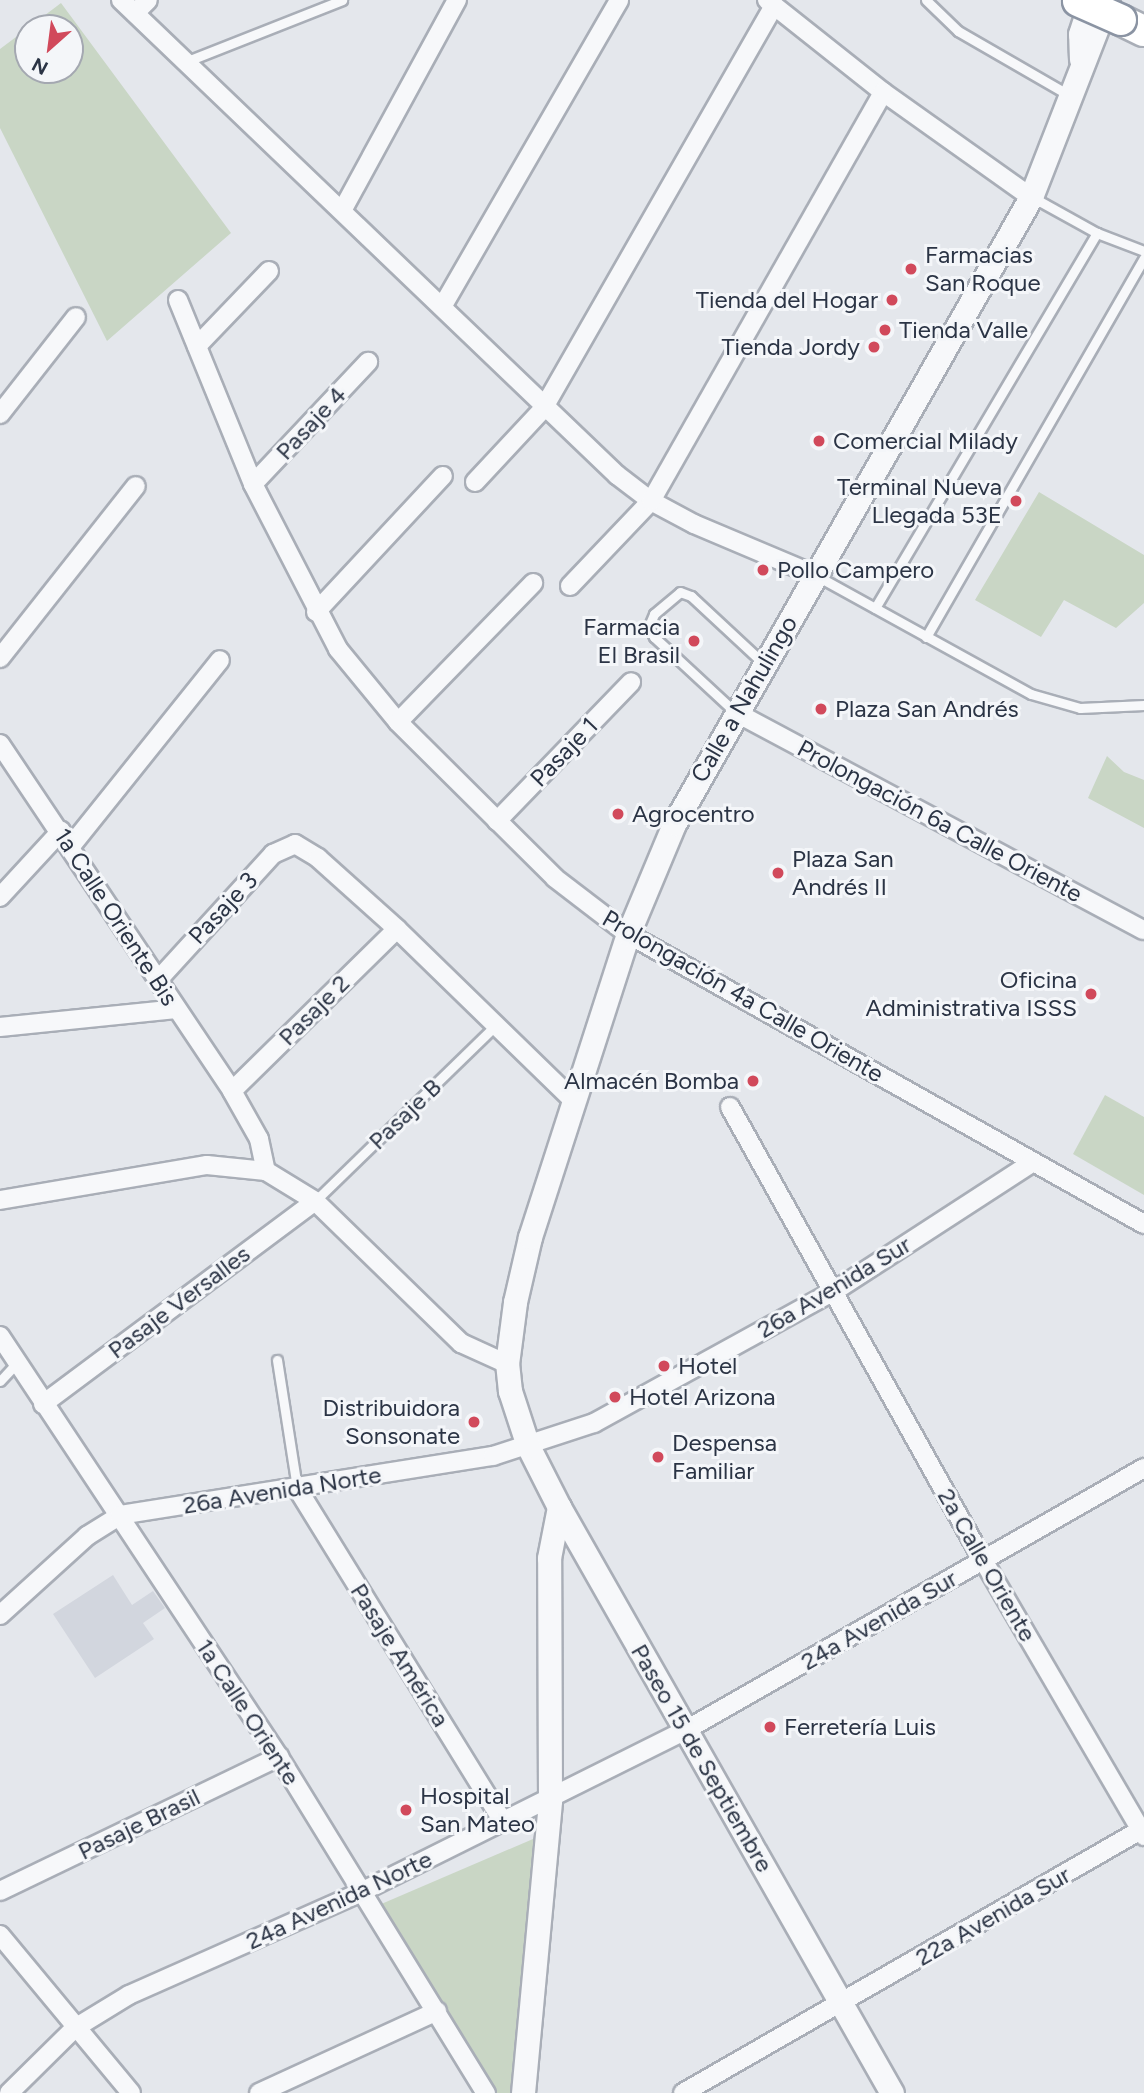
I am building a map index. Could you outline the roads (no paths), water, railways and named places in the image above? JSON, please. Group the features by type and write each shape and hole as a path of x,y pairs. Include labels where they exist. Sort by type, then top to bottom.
{"highway":[{"path":"1077,0 1124,17"}],"street":[{"path":"121,0 141,7 185,62 344,209 543,409 651,502 817,576"},
{"path":"344,209 457,0"},
{"path":"442,307 620,0"},
{"name":"Calle a Nahulingo","path":"1081,60 1080,34 1091,0"},
{"path":"475,482 543,409 771,3 883,92 1031,197"},
{"name":"Calle a Nahulingo","path":"519,1419 507,1364 515,1302 530,1237 628,934 674,824 735,712 817,576 1031,197 1081,60 1095,39 1124,17"},
{"path":"570,586 651,502 883,92"},
{"path":"197,345 269,271"},
{"name":"Prolongación 4a Calle Oriente","path":"178,300 253,484 316,612 361,680 398,722 555,878 628,934 1144,1224"},
{"path":"0,414 76,317"},
{"name":"Pasaje 4","path":"253,484 368,362"},
{"path":"316,612 443,476"},
{"path":"0,658 136,486"},
{"path":"398,722 533,583"},
{"path":"0,897 66,839 220,660"},
{"name":"Pasaje 1","path":"497,821 631,682"},
{"name":"Prolongación 6a Calle Oriente","path":"735,712 1144,930"},
{"name":"1a Calle Oriente Bis","path":"0,744 232,1091 259,1139 266,1171"},
{"name":"Pasaje 3","path":"158,979 273,854 295,844 318,858 397,929"},
{"path":"397,929 494,1027 574,1101"},
{"name":"Pasaje 2","path":"232,1091 397,929"},
{"path":"0,1027 176,1009"},
{"name":"2a Calle Oriente","path":"730,1107 835,1290 983,1560 1143,1831"},
{"name":"26a Avenida Sur","path":"594,1423 835,1290 1033,1163"},
{"path":"0,1200 207,1165 266,1171 315,1200 461,1343 507,1364"},
{"name":"Pasaje Versalles","path":"43,1404 315,1200"},
{"name":"1a Calle Oriente","path":"0,1336 16,1364 120,1515 279,1757 359,1893 437,2011 486,2093"},
{"name":"Paseo 15 de Septiembre","path":"519,1419 528,1446 559,1507 892,2093"},
{"name":"26a Avenida Norte","path":"0,1615 87,1536 120,1515 296,1488 528,1446 594,1423"},
{"name":"24a Avenida Sur","path":"686,1730 1144,1468"},
{"name":"Pasaje América","path":"296,1488 503,1822"},
{"path":"523,2093 550,1800 549,1559 559,1507"},
{"name":"24a Avenida Norte","path":"9,2093 75,2028 129,1995 359,1893 686,1730"},
{"name":"Pasaje Brasil","path":"0,1891 279,1757"},
{"name":"22a Avenida Sur","path":"683,2093 842,2005 1143,1831"},
{"path":"0,1935 131,2093"},
{"path":"258,2093 437,2011"}],"lane":[{"path":"185,62 342,0"},
{"path":"926,0 958,31 1069,95"},
{"path":"1031,197 1097,233 1144,251"},
{"path":"875,608 1097,233"},
{"path":"926,637 1144,258"},
{"path":"817,576 1031,694 1080,708 1144,705"},
{"path":"735,712 654,637 649,626 654,614 680,592 691,596 763,663"},
{"name":"Pasaje B","path":"315,1200 494,1027"},
{"path":"278,1360 296,1488"},
{"path":"0,1381 16,1364"}],"place":[{"name":"Farmacias San Roque","path":"911,269"},
{"name":"Tienda del Hogar","path":"892,300"},
{"name":"Tienda Valle","path":"885,330"},
{"name":"Tienda Jordy","path":"874,347"},
{"name":"Comercial Milady","path":"819,441"},
{"name":"Terminal Nueva Llegada 53E","path":"1016,501"},
{"name":"Pollo Campero","path":"763,570"},
{"name":"Farmacia El Brasil","path":"694,641"},
{"name":"Plaza San Andrés","path":"821,709"},
{"name":"Agrocentro","path":"618,814"},
{"name":"Plaza San Andrés II","path":"778,873"},
{"name":"Oficina Administrativa ISSS","path":"1091,994"},
{"name":"Almacén Bomba","path":"753,1081"},
{"name":"Hotel","path":"664,1366"},
{"name":"Hotel Arizona","path":"615,1397"},
{"name":"Distribuidora Sonsonate","path":"474,1422"},
{"name":"Despensa Familiar","path":"658,1457"},
{"name":"Ferretería Luis","path":"770,1727"},
{"name":"Hospital San Mateo","path":"406,1810"}]}
